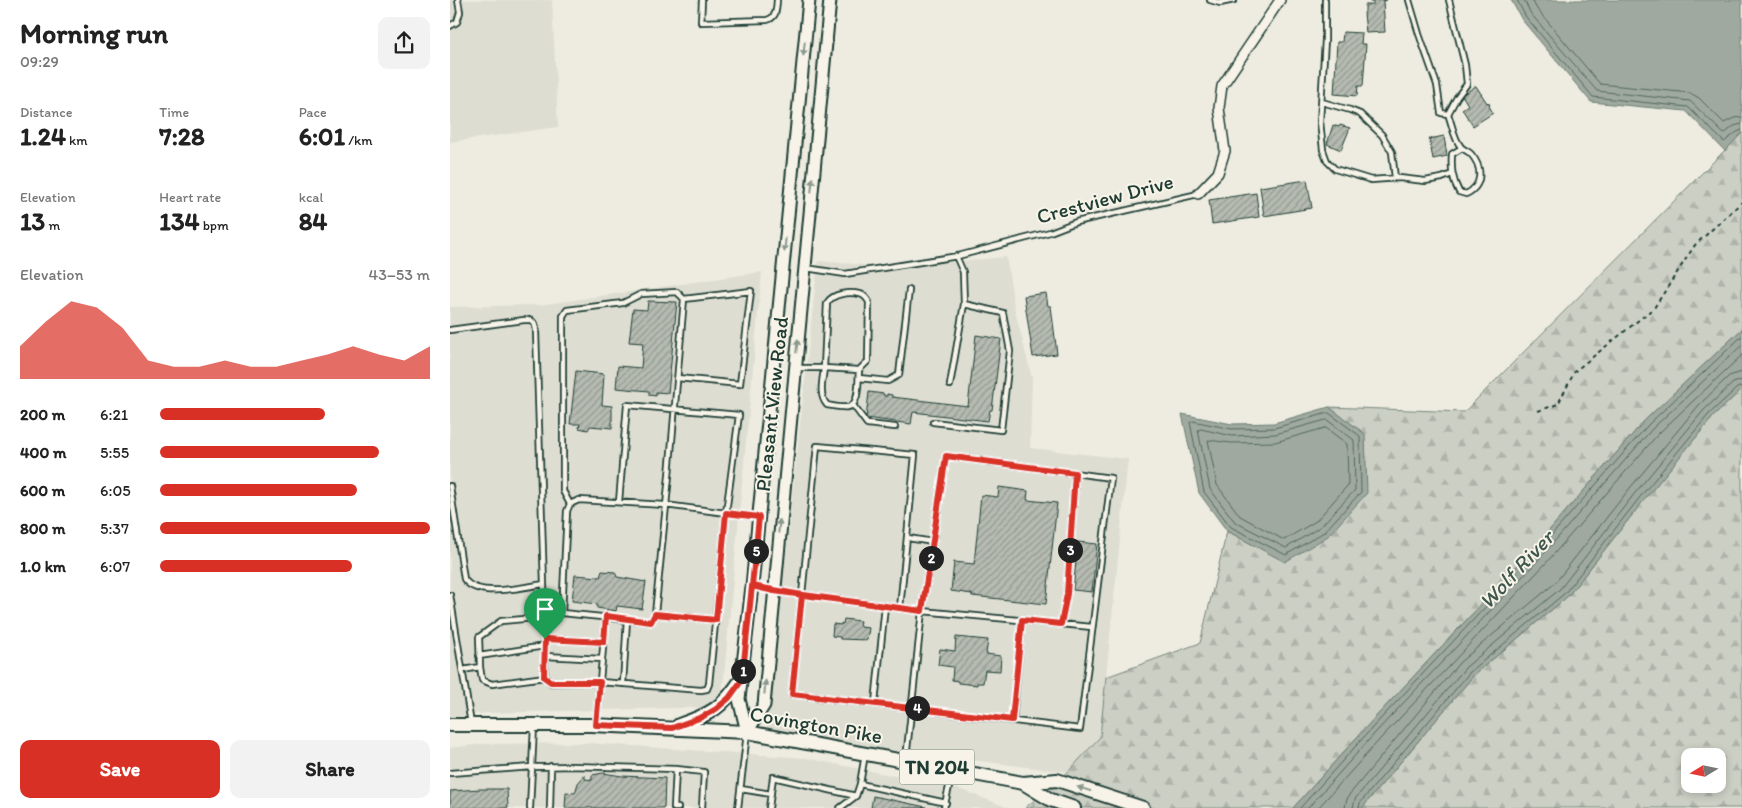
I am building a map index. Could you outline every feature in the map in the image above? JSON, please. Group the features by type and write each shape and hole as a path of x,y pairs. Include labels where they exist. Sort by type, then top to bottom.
{"main road":[{"name":"Pleasant View Road","path":"747,732 739,699 759,517 809,0"},
{"name":"Pleasant View Road","path":"747,732 764,705 794,368 830,0"},
{"path":"794,157 815,160"},
{"path":"752,586 774,591"},
{"path":"672,728 702,717 716,709 729,698 742,680"},
{"name":"Covington Pike","path":"450,725 596,725 747,732 1023,782 1057,780 1143,808"},
{"name":"Covington Pike","path":"1023,782 1051,800 1074,808"}],"street":[{"name":"Crestview Drive","path":"1198,194 1218,173 1225,151 1220,108 1222,86 1280,0"}],"lane":[{"path":"450,26 457,22 460,12 458,0"},
{"path":"702,0 701,22 767,20 775,15 777,0"},
{"path":"1210,0 1220,3 1234,0"},
{"path":"1325,0 1320,120 1322,150 1327,160 1335,169 1370,180 1395,178 1425,181 1452,174"},
{"path":"1409,0 1436,85 1441,113 1448,114"},
{"path":"1448,114 1467,84 1465,65 1449,0"},
{"path":"1322,102 1360,114 1382,135 1392,152 1395,178"},
{"path":"1448,114 1462,148 1469,152 1475,160 1479,171 1479,183 1474,190 1466,194 1459,192 1454,182 1451,167 1452,154 1462,148"},
{"name":"Crestview Drive","path":"804,268 845,274 956,256 1050,232 1076,222 1198,194"},
{"path":"950,384 964,304 963,272 956,256"},
{"path":"858,378 888,380 899,375 909,290"},
{"path":"570,504 563,491 562,316 567,310 623,304 641,294 677,292 684,300 677,378 665,505 655,614 651,622 562,613 567,511 570,504 579,500 665,505 759,517"},
{"path":"677,378 740,384 751,292 684,300"},
{"path":"860,294 870,302 868,361 859,370 858,378 856,400 853,405 849,407 827,405 823,401 827,303 835,295 860,294"},
{"path":"933,422 1001,430 1010,351 1003,313 964,304"},
{"path":"450,330 524,320 531,320 535,324 545,617 544,677"},
{"path":"794,368 859,370"},
{"path":"545,617 501,621 480,637 479,656 482,680 492,684 544,677 551,682 600,682 707,689 716,620 726,513 739,416 627,405 619,502"},
{"path":"853,405 867,424 895,427"},
{"path":"900,608 915,456 817,446 792,694 875,703 913,708 1012,720 1080,729 1111,478 946,456 922,611 913,708 906,761"},
{"path":"1061,624 1067,594 1075,473"},
{"path":"450,486 466,583 474,588 491,590 544,584"},
{"path":"908,538 933,542"},
{"path":"774,591 922,611 1092,627"},
{"path":"450,595 471,725"},
{"path":"875,703 885,606"},
{"path":"655,614 716,620"},
{"path":"596,725 606,616"},
{"path":"622,684 627,620"},
{"path":"1012,720 1022,620"},
{"path":"545,639 604,642"},
{"path":"479,656 545,646"},
{"path":"545,656 602,659"},
{"path":"463,670 480,667"},
{"path":"530,808 534,725"},
{"path":"738,808 747,732"},
{"path":"840,808 856,796 865,753"},
{"path":"450,773 532,766 676,769 704,772 702,808"},
{"path":"550,808 552,766"},
{"path":"675,808 676,769"},
{"path":"860,784 945,806 953,770"},
{"path":"771,808 773,777 856,796"},
{"path":"741,789 771,794"}],"path":[{"path":"1538,410 1558,404 1575,371 1654,308 1695,245 1742,202"}],"shaded area":[{"path":"450,0 552,0 558,127 450,142"},
{"path":"1006,257 1015,311 1032,378 1030,448 1128,459 1100,737 1068,772 766,735 818,261 890,267"},
{"path":"762,272 721,707 486,713 450,717 450,307 540,305"},
{"path":"589,743 806,758 959,789 1009,808 450,808 450,748 481,744"}],"green space":[{"path":"1742,133 1742,329 1645,420 1533,549 1293,808 1025,808 1068,772 1100,737 1106,677 1200,643 1227,531 1286,562 1365,434 1329,407 1464,412"},
{"path":"1742,389 1742,808 1362,808 1474,675 1568,596 1713,417"}],"water":[{"path":"1511,0 1742,0 1742,133 1725,151 1686,111 1591,102 1522,20"},
{"name":"Wolf River","path":"1742,329 1742,389 1713,417 1568,596 1474,675 1362,808 1293,808 1533,549 1645,420"},
{"path":"1329,407 1365,434 1367,493 1328,536 1285,562 1227,531 1199,493 1182,414 1232,424 1274,423"}],"building":[{"path":"1370,0 1387,0 1383,1 1385,32 1366,33 1364,13 1365,5 1373,5 1373,2 1370,2"},
{"path":"1343,32 1362,33 1361,44 1366,44 1363,86 1358,86 1357,96 1334,94 1337,42 1342,42"},
{"path":"1476,86 1490,105 1493,113 1473,126 1462,109 1468,105 1462,95"},
{"path":"1333,125 1350,128 1341,150 1327,144"},
{"path":"1444,136 1447,156 1433,159 1429,139"},
{"path":"1307,180 1312,208 1264,216 1260,187"},
{"path":"1256,193 1259,217 1212,224 1209,200"},
{"path":"1046,293 1048,306 1051,306 1057,354 1033,357 1024,296"},
{"path":"648,301 677,302 668,393 656,392 656,396 649,395 649,391 616,388 618,366 641,368 643,343 629,342 633,309 647,310"},
{"path":"976,335 1001,339 992,410 990,410 988,421 913,412 911,424 866,418 869,392 884,394 884,396 887,396 887,394 892,395 892,397 968,406"},
{"path":"576,371 604,374 602,405 612,406 612,428 590,426 588,430 579,428 580,424 570,424"},
{"path":"999,487 1028,491 1027,500 1057,503 1046,604 972,596 972,594 951,591 954,562 974,564 981,495 998,497"},
{"path":"1078,542 1097,544 1092,592 1073,590"},
{"path":"602,571 615,572 617,577 646,582 642,609 617,606 616,611 597,608 597,604 572,601 575,575 600,577"},
{"path":"844,619 860,621 859,625 861,627 869,628 867,640 840,639 840,637 832,636 833,624 841,625"},
{"path":"956,637 988,640 986,654 1001,656 1000,671 985,670 983,683 977,683 977,685 958,683 958,681 952,680 953,667 938,665 940,649 955,651"},
{"path":"603,773 665,778 664,808 565,808 566,792 575,793 578,783 585,775 585,779 592,780 592,775"},
{"path":"507,789 508,808 450,808 450,791"},
{"path":"873,796 926,807 926,808 871,808"}],"route":[{"path":"545,639 544,677 551,682 600,682 596,725 672,728 702,717 716,709 729,698 742,680 752,586 774,591 922,611 946,456 1075,473 1067,594 1061,624 1022,620 1012,720 792,694 802,595 774,591 752,586 759,517 726,513 716,620 655,614 651,622 606,616 604,642 545,639"}]}
